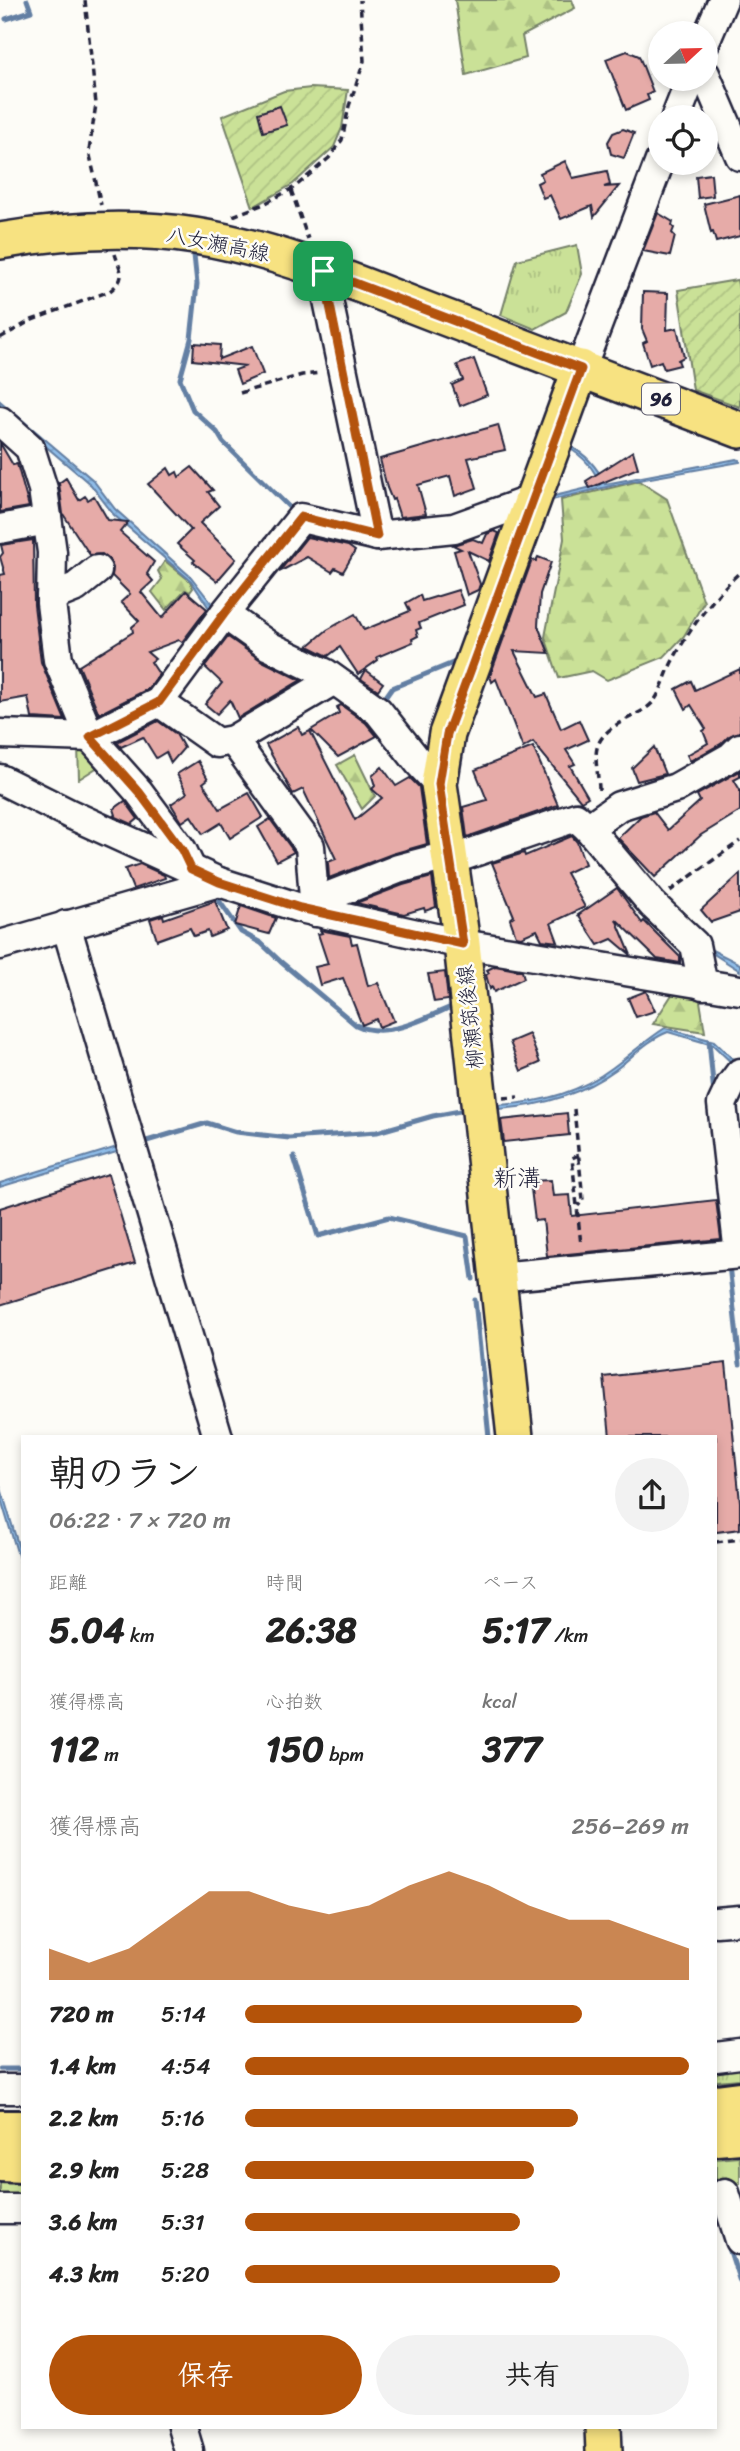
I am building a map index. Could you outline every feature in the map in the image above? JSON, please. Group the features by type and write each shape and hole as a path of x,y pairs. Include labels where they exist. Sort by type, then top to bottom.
{"highway":[{"path":"717,2104 740,2101"},
{"path":"0,2130 21,2130"},
{"path":"717,2136 740,2134"},
{"path":"0,2162 21,2163"}],"main road":[{"name":"八女瀬高線","path":"0,241 80,231 156,232 195,236 317,261 581,369 740,430"},
{"name":"柳瀬筑後線","path":"514,1435 463,944 439,784 447,734 581,369"},
{"path":"603,2429 604,2451"}],"street":[{"path":"714,21 723,0"},
{"path":"712,91 740,156"},
{"path":"581,369 655,175"},
{"path":"317,261 377,536"},
{"path":"0,421 30,448 43,489 52,552 51,597 58,660 90,737 139,792 182,850 191,869"},
{"path":"0,734 90,737 159,702 301,517 377,536 454,528 534,499"},
{"path":"0,529 47,520"},
{"path":"51,597 76,587 97,570"},
{"path":"224,614 269,646 334,680 378,711 439,784"},
{"path":"159,702 217,743 233,740 334,680"},
{"path":"233,740 310,846 314,907"},
{"path":"314,907 398,869 582,823 619,806 676,788 731,757 740,748"},
{"path":"0,779 219,882 463,944 740,990"},
{"path":"582,823 652,904 695,945 702,985"},
{"path":"0,945 219,882"},
{"path":"66,925 217,1435"},
{"path":"498,1277 739,1254 722,1104 740,1073"},
{"path":"717,1922 740,1920"},
{"path":"717,2057 740,2054"},
{"path":"0,2089 21,2089"},
{"path":"727,2192 740,2240"},
{"path":"0,2208 21,2209"},
{"path":"183,2429 189,2451"}],"path":[{"path":"85,0 96,104 89,151 103,210"},
{"path":"225,219 291,190 329,158 342,140 349,106 364,61 360,0"},
{"path":"291,190 317,261"},
{"path":"0,338 32,320 110,291 121,282 122,275 113,246"},
{"path":"240,393 302,375 343,373"},
{"path":"582,823 581,808 600,790 597,747 606,733 653,702 695,623 740,572"},
{"path":"652,904 740,841"},
{"path":"574,1109 583,1200 577,1207 583,1269"},
{"path":"717,1542 740,1539"}],"green space":[{"path":"455,0 572,0 575,8 522,36 526,58 466,75"},
{"path":"311,88 348,90 342,128 334,147 293,184 253,207 222,116 284,91"},
{"path":"577,245 582,274 566,312 535,329 501,315 517,260"},
{"path":"737,280 740,294 740,407 693,390 678,290"},
{"path":"639,481 667,499 704,602 684,636 664,657 607,680 592,671 559,678 545,637 564,539 561,500"},
{"path":"165,561 190,581 193,588 190,592 185,590 166,610 152,592 162,579 158,571"},
{"path":"78,746 89,748 101,765 79,779"},
{"path":"355,755 375,796 362,809 337,765"},
{"path":"673,993 699,995 705,1032 653,1024"},
{"path":"740,2062 740,2079 717,2081 717,2064"},
{"path":"740,2157 740,2184 717,2186 717,2159"},
{"path":"0,2183 21,2183 21,2204 0,2203"}],"water":[{"path":"0,401 93,480 115,509 191,577 216,609 211,611 191,581 114,515 91,485 0,407"},
{"path":"568,445 590,461 605,484 736,459 740,462 628,482 543,502 542,499 600,485 591,467 567,447"},
{"path":"647,917 740,964 740,971 712,953 681,952 645,919"},
{"path":"665,1028 714,1041 740,1066 740,1071 713,1045 668,1032 654,1039 602,1079 574,1093 545,1102 499,1109 498,1105 543,1099 586,1084"},
{"path":"120,1146 120,1151 0,1187 0,1183"},
{"path":"0,1485 21,1554 21,1565 0,1496"}],"building":[{"path":"627,51 639,56 648,79 648,91 653,92 647,95 649,100 626,110 606,59"},
{"path":"280,106 287,125 263,132 258,113"},
{"path":"623,129 634,133 624,158 611,154 608,142 613,133"},
{"path":"565,161 573,178 607,171 610,185 604,187 619,186 594,217 592,206 561,219 550,195 543,198 537,183 543,180 540,173"},
{"path":"711,175 713,196 698,198 696,176"},
{"path":"740,195 740,236 716,242 704,204"},
{"path":"658,213 673,222 672,233 675,236 670,256 643,251"},
{"path":"643,292 668,293 667,330 677,328 684,357 678,360 680,365 664,369 661,361 650,365 643,343 647,341 642,329"},
{"path":"194,343 220,345 219,359 252,346 263,374 240,384 235,370 246,366 193,360"},
{"path":"474,359 487,395 460,406 452,385 463,380 457,365"},
{"path":"498,425 505,450 468,458 477,488 455,496 450,476 418,485 426,514 400,517 387,488 380,459"},
{"path":"0,443 13,465 17,464 29,507 0,512"},
{"path":"633,451 638,468 590,488 586,481"},
{"path":"192,467 213,490 208,492 219,506 200,523 236,559 217,581 193,562 195,560 177,544 191,530 148,484 168,468 172,475 177,472 179,477"},
{"path":"66,478 79,500 85,496 88,500 94,496 108,520 128,522 120,532 154,562 147,574 153,581 141,592 162,618 186,591 207,609 182,642 179,640 147,652 155,659 151,662 159,674 148,689 99,714 79,666 133,632 132,627 139,621 121,602 130,594 112,576 110,560 102,554 90,555 63,514 59,483"},
{"path":"494,531 499,533 489,561 468,551 480,584 478,590 467,595 454,551 461,549 453,545 473,539 483,543 487,534"},
{"path":"307,537 348,546 355,551 343,572 335,568 332,572 307,557 279,572"},
{"path":"33,540 34,605 41,662 65,720 32,718 28,697 0,702 0,575 5,574 0,557 3,553 1,545"},
{"path":"538,557 551,562 540,594 538,626 549,653 514,651 537,697 546,694 561,729 579,720 588,740 566,750 575,764 570,766 588,797 581,801 533,742 523,748 496,679 492,682 490,676 532,560 536,561"},
{"path":"458,590 464,605 419,623 421,628 416,630 418,636 412,639 413,642 377,657 378,660 358,674 340,647 328,656 308,646 327,630 355,614 364,630 410,611 406,603 420,595 422,601"},
{"path":"228,637 262,661 301,680 238,718 230,700 217,714 205,704 222,683 205,667"},
{"path":"740,669 740,732 690,761 687,755 708,743 703,731 706,729 691,705 686,709 676,689 691,681 695,690"},
{"path":"366,670 383,683 378,690 361,679"},
{"path":"341,705 366,723 377,736 338,757 311,730 339,713 337,707"},
{"path":"158,721 176,734 184,748 171,763 166,752 156,758 143,737 121,747 117,742"},
{"path":"298,727 302,735 310,731 355,820 382,798 372,789 375,786 372,776 382,767 396,786 410,778 419,787 427,844 329,878 328,862 336,859 303,789 293,794 266,745"},
{"path":"533,747 558,805 467,837 463,807 487,800 475,770"},
{"path":"654,747 665,774 637,781 632,768"},
{"path":"198,761 208,779 203,783 220,809 249,793 263,817 230,838 221,823 203,834 191,816 182,822 171,804 187,793 177,774"},
{"path":"740,771 740,777 734,780 740,790 740,811 701,835 655,877 618,838 641,816 654,812 668,830 700,801 697,795"},
{"path":"125,801 138,819 132,824 114,816 114,809"},
{"path":"270,819 294,852 277,861 258,827"},
{"path":"572,836 585,864 566,873 585,907 551,923 558,942 542,940 537,930 521,937 516,936 510,919 514,916 492,863 524,853 525,856"},
{"path":"140,864 164,875 165,878 133,889 125,869"},
{"path":"740,874 740,912 711,922 701,910"},
{"path":"432,877 436,907 425,911 424,908 404,914 356,903 403,885"},
{"path":"617,888 642,923 644,921 680,957 680,963 657,959 616,919 631,955 612,939 598,945 578,915"},
{"path":"215,901 227,930 210,937 208,931 194,936 190,928 157,940 150,919 163,915 164,919"},
{"path":"241,906 276,918 269,934 235,925"},
{"path":"320,930 350,936 352,944 357,943 368,986 378,983 394,1021 379,1027 376,1019 362,1025 343,978 320,985 315,967 328,964 318,934 322,933"},
{"path":"495,966 522,971 524,978 494,992 492,987 490,989 486,975 489,973 487,970"},
{"path":"445,972 448,1000 434,1002 428,974"},
{"path":"646,991 655,1011 636,1017 628,998"},
{"path":"529,1034 540,1063 521,1071 510,1042"},
{"path":"567,1113 569,1135 504,1142 501,1120"},
{"path":"108,1174 135,1263 0,1305 0,1208"},
{"path":"551,1180 553,1196 570,1195 572,1216 716,1200 721,1239 547,1256 543,1220 535,1221 530,1181"},
{"path":"726,1363 740,1502 740,1529 717,1532 717,1435 610,1435 604,1377"}],"waterway":[{"path":"6,19 31,11 27,0"},
{"path":"194,255 197,284 191,339 180,379 193,410 291,509"},
{"path":"382,702 392,688 460,660"},
{"path":"215,895 241,932 261,943 356,1025 368,1029 394,1029 458,1004"},
{"path":"709,1041 714,1094"},
{"path":"140,1143 207,1123 236,1132 289,1138 377,1132 460,1111"},
{"path":"294,1157 318,1236 389,1217 467,1236 473,1279"},
{"path":"729,1265 740,1364"},
{"path":"475,1300 489,1435"},
{"path":"0,2069 21,2069"},
{"path":"727,2242 740,2282"}],"district":[{"name":"新溝","path":"517,1178"}],"route":[{"path":"323,271 581,369 447,734 439,784 463,944 300,908 219,882 191,869 182,850 139,792 90,737 159,702 301,517 377,536 323,271"}]}
